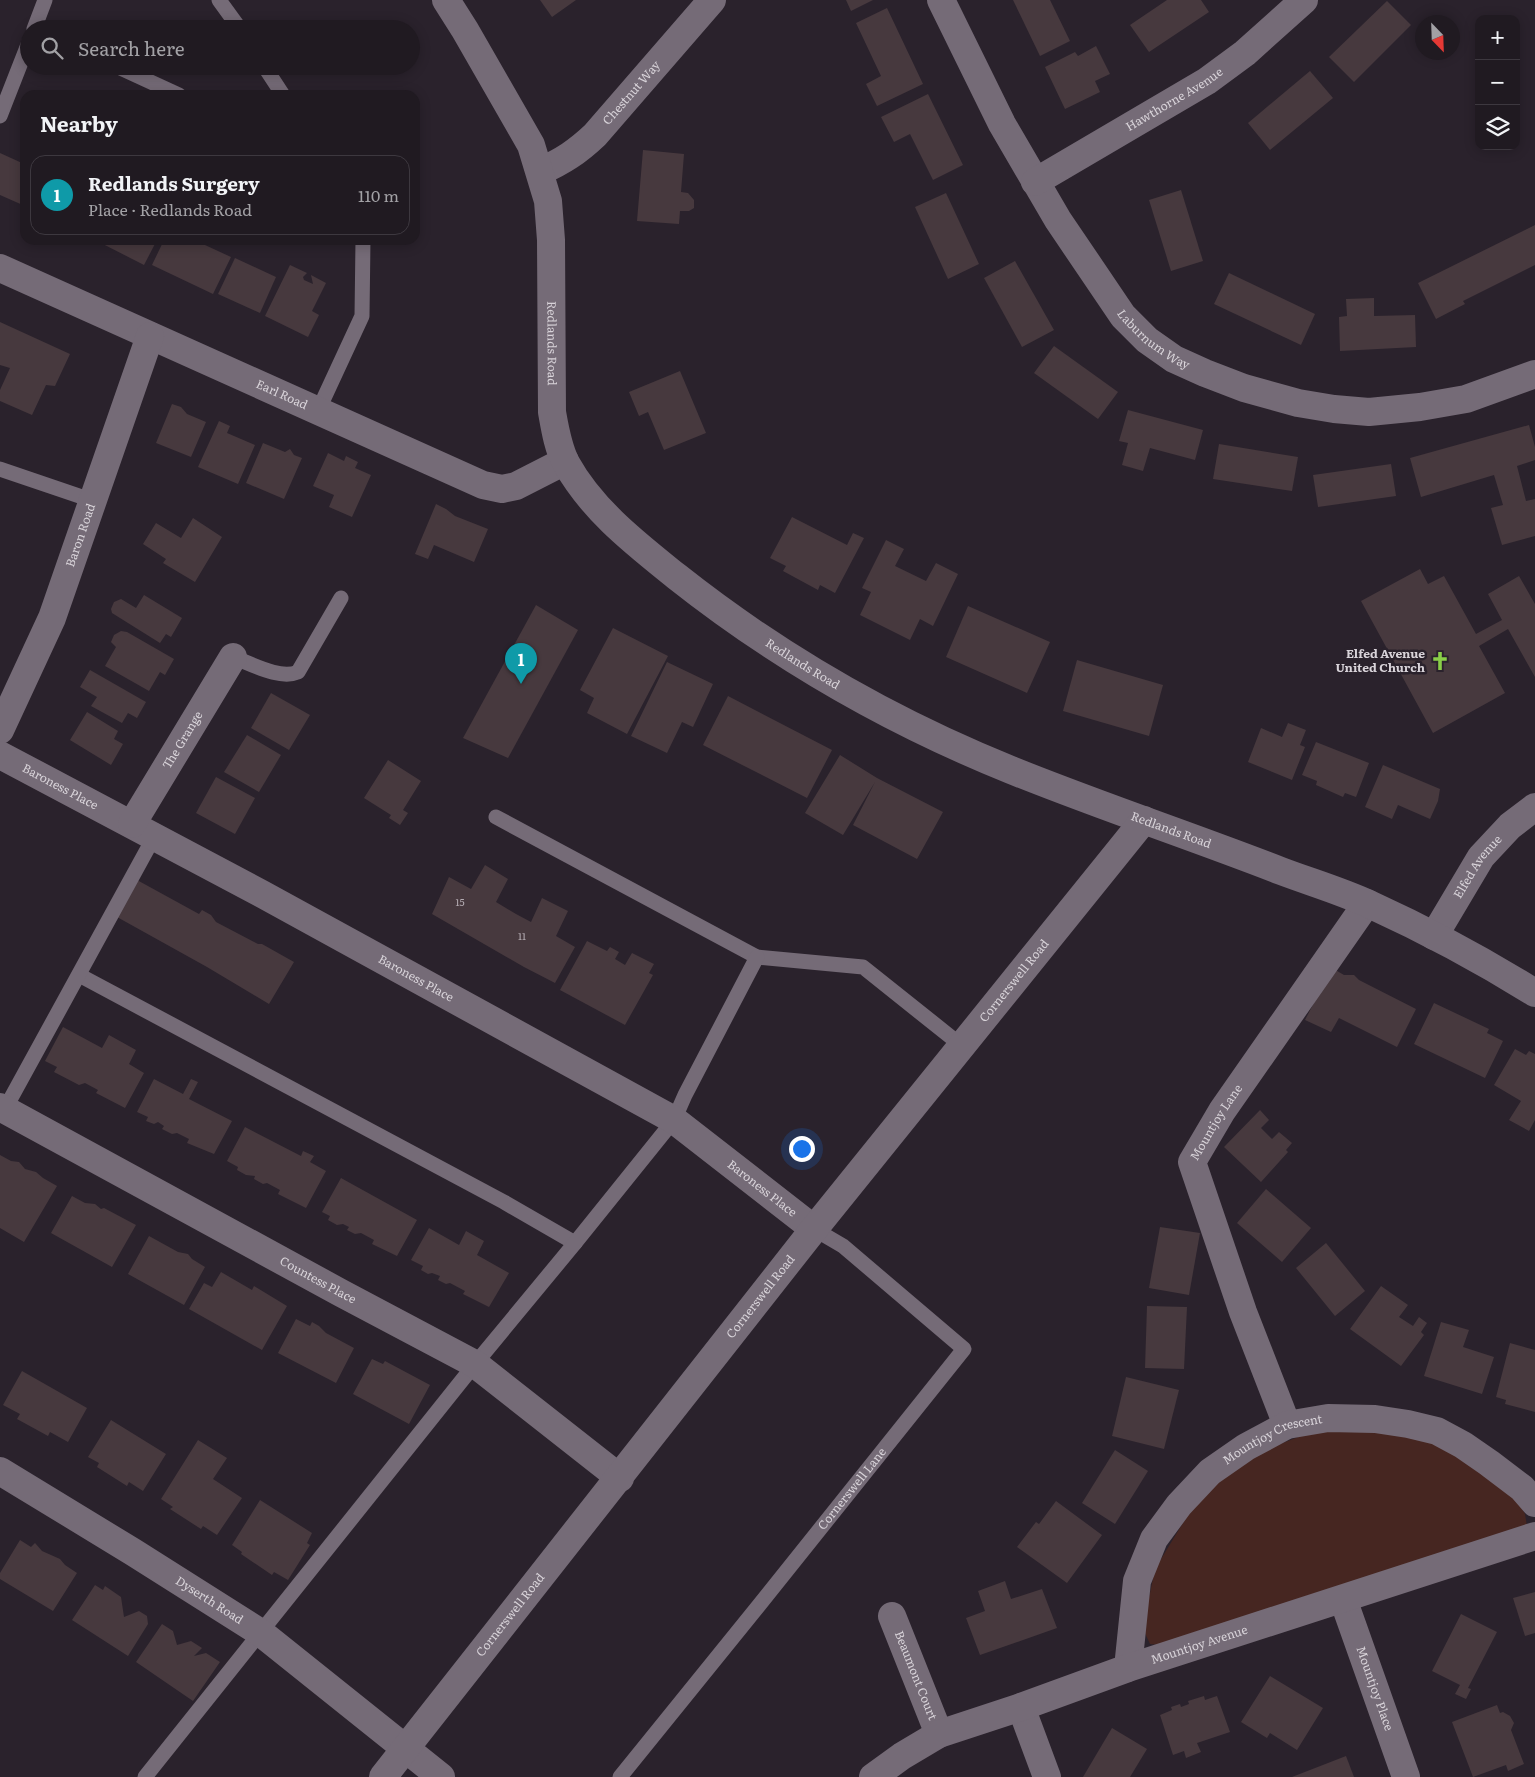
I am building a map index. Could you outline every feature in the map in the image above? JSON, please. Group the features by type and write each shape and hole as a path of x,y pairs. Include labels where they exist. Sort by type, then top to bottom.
{"street":[{"name":"Redlands Road","path":"446,0 531,145 548,201 551,240 552,412 557,439 565,461 583,489 627,536 698,594 765,640 835,684 947,742 1011,770 1367,904 1434,936 1496,969 1535,993"},
{"name":"Chestnut Way","path":"540,172 578,151 595,134 712,0"},
{"name":"Laburnum Way","path":"941,0 1002,124 1058,220 1123,316 1147,340 1174,359 1244,388 1298,403 1334,410 1369,412 1420,407 1466,399 1535,374"},
{"name":"Hawthorne Avenue","path":"1035,182 1207,81 1245,53 1304,0"},
{"name":"Earl Road","path":"0,268 483,486 502,489 516,486 565,461"},
{"name":"Baron Road","path":"0,730 52,618 94,502 150,336"},
{"name":"The Grange","path":"143,830 233,657"},
{"name":"Baroness Place","path":"0,755 143,830 674,1120 814,1229"},
{"name":"Elfed Avenue","path":"1434,936 1481,856 1510,826 1535,807"},
{"name":"Cornerswell Road","path":"383,1777 814,1229 1144,820"},
{"name":"Mountjoy Lane","path":"1287,1425 1243,1312 1192,1162 1222,1111 1367,904"},
{"name":"Countess Place","path":"2,1108 475,1364 620,1478"},
{"name":"Mountjoy Crescent","path":"1128,1668 1137,1581 1154,1539 1179,1505 1210,1472 1246,1447 1287,1425 1328,1418 1375,1419 1408,1424 1437,1432 1463,1445 1489,1462 1522,1488 1535,1503"},
{"name":"Dyserth Road","path":"0,1471 133,1552 260,1633 441,1777"},
{"name":"Mountjoy Avenue","path":"873,1777 902,1756 939,1734 1021,1707 1128,1668 1535,1536"},
{"name":"Mountjoy Place","path":"1343,1599 1406,1777"},
{"name":"Beaumont Court","path":"892,1616 939,1734"},
{"path":"1021,1707 1047,1777"}],"lane":[{"path":"37,20 45,0"},
{"path":"219,0 233,20"},
{"path":"0,116 20,65"},
{"path":"136,75 168,90"},
{"path":"270,75 280,90"},
{"path":"318,411 362,316 363,245"},
{"path":"0,469 94,502"},
{"path":"233,657 281,674 292,675 298,672 342,598"},
{"path":"496,817 757,957 863,967 962,1046"},
{"path":"2,1108 79,975 143,830"},
{"path":"145,1777 475,1364 674,1120 685,1095 757,957"},
{"path":"79,975 495,1197 575,1243"},
{"name":"Cornerswell Lane","path":"620,1777 964,1350 843,1246 814,1229"}],"shaded area":[{"path":"1336,1430 1386,1431 1436,1444 1455,1454 1516,1498 1525,1514 1527,1526 1159,1645 1150,1644 1144,1631 1155,1569 1189,1513 1209,1488 1267,1449 1301,1436"}],"building":[{"path":"540,0 576,0 552,17"},
{"path":"846,0 873,0 851,11"},
{"path":"1013,0 1050,0 1070,41 1040,56"},
{"path":"1167,0 1201,0 1209,12 1149,52 1130,25"},
{"path":"1387,1 1411,25 1354,82 1329,57"},
{"path":"887,8 923,84 877,106 866,84 881,76 856,23"},
{"path":"1096,46 1110,74 1095,81 1100,92 1065,109 1045,67 1075,52 1078,56"},
{"path":"1310,71 1333,98 1270,150 1248,123"},
{"path":"928,94 963,165 933,180 910,134 894,142 881,117"},
{"path":"643,150 684,154 681,192 688,193 694,200 694,208 689,211 680,211 679,224 637,221"},
{"path":"0,153 20,162 20,204 0,195"},
{"path":"1181,190 1203,261 1171,271 1149,200"},
{"path":"946,193 979,264 948,279 915,207"},
{"path":"1535,225 1535,265 1463,301 1465,304 1436,319 1418,283"},
{"path":"105,245 154,245 144,265"},
{"path":"162,245 205,245 231,257 213,294 152,265"},
{"path":"235,258 276,277 260,313 218,294"},
{"path":"1015,261 1054,330 1022,347 984,278"},
{"path":"290,265 307,273 303,277 304,280 313,284 311,275 326,283 312,311 319,315 308,337 265,316"},
{"path":"1229,273 1315,314 1301,345 1214,304"},
{"path":"1374,298 1374,316 1415,315 1416,347 1340,351 1339,317 1347,316 1346,299"},
{"path":"0,322 70,354 55,386 46,385 32,415 0,401 0,390 10,368 0,365"},
{"path":"1054,346 1118,392 1098,419 1034,373"},
{"path":"680,371 706,433 664,450 648,412 639,416 629,392"},
{"path":"172,404 181,407 187,414 206,422 191,457 156,443"},
{"path":"1128,410 1203,430 1195,460 1150,448 1143,471 1122,465 1128,443 1119,441"},
{"path":"219,421 230,426 227,433 255,445 238,484 198,467"},
{"path":"1529,425 1535,447 1535,460 1517,466 1526,501 1535,499 1535,536 1502,545 1491,508 1503,505 1494,475 1421,497 1410,458"},
{"path":"263,443 285,452 290,449 294,455 302,458 284,499 246,483"},
{"path":"1219,444 1298,457 1292,491 1213,479"},
{"path":"328,453 344,461 346,456 358,462 355,468 371,475 352,517 329,507 334,495 313,486"},
{"path":"1391,464 1396,496 1318,507 1313,475"},
{"path":"436,504 455,516 488,529 474,562 434,545 428,559 415,554"},
{"path":"792,517 847,545 853,533 864,538 835,593 820,585 818,590 783,571 786,566 770,558"},
{"path":"193,518 222,537 195,582 163,563 166,559 143,544 156,523 181,538"},
{"path":"886,540 904,549 895,566 926,581 936,563 958,574 933,626 920,619 910,640 860,615 871,592 862,588"},
{"name":"Elfed Avenue United Church","path":"1420,569 1428,584 1444,576 1476,634 1502,620 1488,594 1519,576 1535,604 1535,677 1508,629 1479,646 1505,693 1433,733 1361,601"},
{"path":"144,595 182,618 171,637 166,634 160,643 112,613 111,609 114,602 121,599 136,608"},
{"path":"536,605 578,630 508,758 463,738"},
{"path":"968,606 1050,642 1027,693 946,657"},
{"path":"613,628 668,656 627,734 587,713 594,698 580,690"},
{"path":"121,631 127,632 174,659 165,675 160,672 149,691 105,666 116,647 111,642 114,635"},
{"path":"1077,660 1163,685 1149,736 1063,711"},
{"path":"667,662 713,684 693,727 682,722 667,753 631,736"},
{"path":"90,670 146,702 137,718 128,713 122,723 91,706 97,697 80,687"},
{"path":"271,693 310,715 289,750 251,728"},
{"path":"728,696 832,750 807,798 703,745"},
{"path":"87,712 118,731 114,739 123,744 111,765 70,740"},
{"path":"1288,723 1306,730 1300,745 1305,747 1292,780 1248,762 1261,728 1282,737"},
{"path":"247,735 281,755 259,792 224,772"},
{"path":"1316,742 1369,763 1356,797 1345,793 1343,797 1316,785 1317,781 1302,775"},
{"path":"840,755 877,778 943,812 917,859 853,825 875,782 843,835 805,813"},
{"path":"388,760 421,781 403,810 408,813 400,825 389,818 391,815 364,798"},
{"path":"1383,765 1440,789 1438,801 1430,819 1398,805 1392,819 1365,807"},
{"path":"216,777 255,798 235,834 196,813"},
{"path":"485,865 508,879 496,902 516,914 531,922 542,898 568,911 556,936 575,947 555,983 432,914 449,877 471,889"},
{"path":"137,880 199,914 202,910 211,915 216,922 294,962 269,1004 117,917"},
{"path":"587,941 607,951 610,947 619,952 615,959 625,965 632,953 654,964 649,973 653,975 625,1025 560,990"},
{"path":"1332,968 1344,975 1354,975 1359,980 1416,1009 1397,1047 1339,1018 1331,1032 1305,1020"},
{"path":"1434,1003 1489,1029 1487,1033 1503,1041 1485,1078 1414,1044"},
{"path":"63,1027 102,1048 109,1035 136,1050 129,1064 144,1073 125,1108 96,1093 98,1090 85,1083 79,1085 54,1072 57,1067 45,1061"},
{"path":"1515,1049 1526,1055 1529,1051 1535,1054 1535,1120 1529,1131 1509,1120 1521,1101 1494,1085"},
{"path":"154,1079 183,1094 191,1079 198,1082 189,1099 232,1121 214,1154 187,1143 189,1139 177,1133 172,1134 162,1129 164,1126 158,1122 154,1124 146,1121 148,1117 137,1112"},
{"path":"1260,1110 1269,1120 1261,1128 1272,1139 1279,1132 1292,1143 1286,1150 1288,1152 1261,1182 1224,1147"},
{"path":"245,1127 301,1156 303,1151 314,1156 310,1162 326,1171 306,1208 278,1194 280,1190 254,1179 255,1176 246,1175 237,1170 238,1167 227,1161"},
{"path":"0,1155 11,1161 19,1162 25,1169 36,1172 57,1186 24,1242 0,1228"},
{"path":"341,1178 417,1220 397,1256 372,1244 374,1240 361,1233 355,1234 347,1230 349,1227 343,1224 337,1225 328,1220 330,1216 322,1212"},
{"path":"1266,1189 1311,1228 1282,1262 1237,1223"},
{"path":"72,1196 85,1203 95,1204 101,1209 104,1208 136,1225 112,1267 51,1233"},
{"path":"1160,1227 1200,1233 1189,1295 1149,1288"},
{"path":"429,1228 459,1245 466,1231 484,1241 477,1255 509,1273 489,1307 463,1294 465,1291 450,1283 446,1284 438,1280 440,1276 432,1273 428,1274 421,1270 423,1266 411,1260"},
{"path":"149,1236 178,1252 188,1254 192,1259 205,1267 184,1305 128,1274"},
{"path":"1326,1243 1365,1291 1335,1316 1296,1268"},
{"path":"221,1272 252,1290 254,1286 287,1306 262,1350 189,1309 204,1283 212,1287"},
{"path":"1381,1286 1408,1305 1399,1317 1413,1326 1419,1317 1427,1323 1421,1332 1424,1335 1401,1366 1350,1329"},
{"path":"1147,1306 1187,1307 1184,1369 1145,1368"},
{"path":"296,1319 310,1326 312,1322 326,1333 354,1348 336,1383 278,1353"},
{"path":"1441,1322 1469,1330 1463,1347 1494,1357 1482,1394 1424,1376"},
{"path":"1510,1343 1535,1350 1535,1412 1505,1404 1506,1400 1496,1397"},
{"path":"372,1359 383,1364 385,1361 430,1385 409,1424 353,1394"},
{"path":"22,1371 87,1408 68,1442 50,1432 48,1436 17,1419 20,1414 3,1405"},
{"path":"1126,1377 1179,1390 1164,1449 1112,1436"},
{"path":"111,1420 166,1454 143,1491 129,1482 127,1486 97,1467 99,1463 88,1457"},
{"path":"198,1440 227,1458 213,1479 242,1498 217,1535 203,1526 201,1529 170,1509 173,1507 161,1499"},
{"path":"1115,1450 1148,1471 1115,1524 1082,1503"},
{"path":"260,1500 312,1533 307,1543 310,1545 288,1580 274,1572 272,1575 241,1554 242,1552 232,1545"},
{"path":"1056,1501 1102,1535 1067,1583 1017,1547 1036,1522 1039,1524"},
{"path":"20,1540 31,1547 35,1543 42,1551 60,1559 77,1573 53,1611 0,1579 0,1573"},
{"path":"1005,1581 1011,1599 1042,1589 1057,1628 980,1655 966,1618 985,1611 978,1591"},
{"path":"95,1585 103,1590 105,1586 121,1597 124,1617 139,1611 147,1616 148,1624 128,1656 72,1620"},
{"path":"1535,1592 1535,1633 1525,1636 1513,1598"},
{"path":"1461,1614 1497,1632 1468,1688 1471,1689 1466,1699 1455,1694 1460,1685 1432,1671"},
{"path":"162,1624 173,1631 177,1645 191,1641 202,1648 194,1656 206,1653 220,1662 193,1701 136,1662"},
{"path":"1270,1676 1323,1708 1297,1750 1270,1733 1267,1738 1241,1722"},
{"path":"1204,1696 1205,1700 1217,1696 1230,1732 1197,1743 1201,1752 1186,1758 1184,1751 1173,1755 1160,1715 1172,1710 1171,1707 1180,1704 1181,1707 1189,1704 1188,1701"},
{"path":"1497,1705 1500,1713 1503,1712 1510,1716 1514,1723 1511,1730 1524,1764 1508,1771 1506,1765 1473,1777 1452,1722"},
{"path":"1112,1728 1147,1749 1130,1777 1083,1777"},
{"path":"1346,1756 1354,1777 1292,1777"}],"place":[{"name":"Elfed Avenue United Church","path":"1440,661"},
{"name":"Redlands Surgery","path":"521,684"}]}
